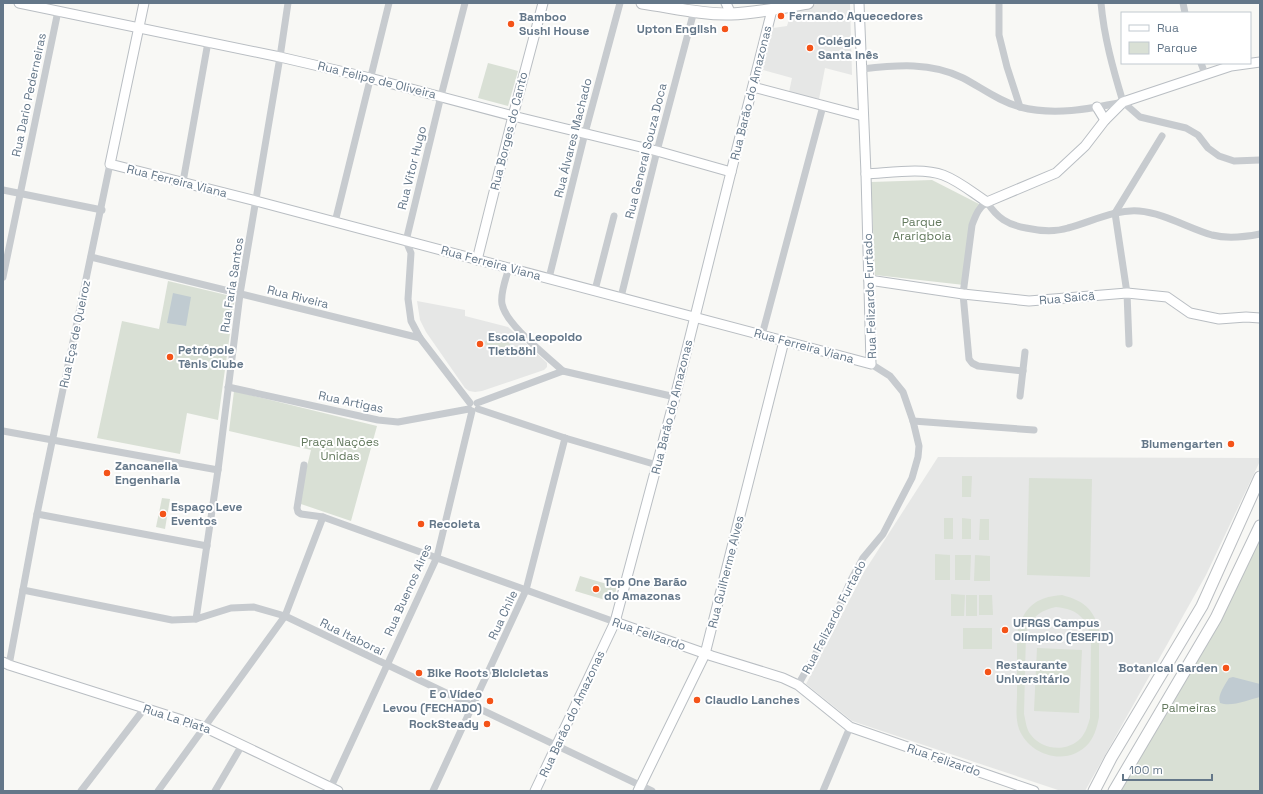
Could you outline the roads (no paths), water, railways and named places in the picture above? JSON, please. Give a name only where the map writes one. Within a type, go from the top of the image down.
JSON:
[{"type":"main road","points":[[642,3],[694,11],[731,14],[772,10],[808,3]]},
{"type":"main road","points":[[1094,791],[1111,758],[1202,606],[1260,477]]},
{"type":"main road","points":[[1114,791],[1216,618],[1260,526]]},
{"type":"street","name":"Rua Felipe de Oliveira","points":[[19,3],[280,57],[370,78],[513,116],[657,151],[731,172]]},
{"type":"street","name":"Rua Eça de Queiroz","points":[[5,664],[23,590],[37,514],[102,210],[110,164],[144,3]]},
{"type":"street","name":"Rua Faria Santos","points":[[196,619],[218,470],[240,294],[288,3]]},
{"type":"street","points":[[335,222],[388,3]]},
{"type":"street","name":"Rua Vitor Hugo","points":[[420,338],[411,321],[408,299],[411,253],[406,241],[465,3]]},
{"type":"street","name":"Rua Borges do Canto","points":[[477,260],[543,3]]},
{"type":"street","name":"Rua Álvares Machado","points":[[549,278],[585,133],[620,3]]},
{"type":"street","points":[[726,3],[731,14]]},
{"type":"street","name":"Rua Felizardo Furtado","points":[[798,685],[829,630],[851,580],[863,558],[883,534],[912,478],[918,457],[919,446],[914,421],[903,392],[890,376],[871,364],[866,174],[858,3]]},
{"type":"street","points":[[1000,3],[999,35],[1007,67],[1020,107]]},
{"type":"street","points":[[1101,3],[1102,24],[1111,65],[1123,102],[1140,117],[1186,128],[1198,135],[1208,148],[1219,156],[1234,161],[1260,160]]},
{"type":"street","name":"Rua Barão do Amazonas","points":[[535,791],[615,622],[676,397],[694,318],[772,10]]},
{"type":"street","name":"Rua Dario Pederneiras","points":[[3,277],[58,11]]},
{"type":"street","name":"Rua General Souza Doca","points":[[621,297],[657,151],[694,11]]},
{"type":"street","points":[[183,182],[208,42]]},
{"type":"street","points":[[1201,64],[1205,74]]},
{"type":"street","points":[[862,69],[895,66],[920,66],[938,69],[962,78],[1008,103],[1020,107],[1052,112],[1097,107],[1123,102],[1205,74],[1231,66],[1246,64]]},
{"type":"street","points":[[752,87],[863,116]]},
{"type":"street","points":[[1022,370],[978,366],[972,363],[969,355],[963,294],[972,225],[980,208],[987,202],[1056,173],[1085,146],[1104,120],[1123,102]]},
{"type":"street","points":[[762,336],[822,106]]},
{"type":"street","points":[[1097,107],[1104,120]]},
{"type":"street","points":[[1129,344],[1127,293],[1115,213],[1162,136]]},
{"type":"street","name":"Rua Ferreira Viana","points":[[110,164],[595,290],[694,318],[871,364]]},
{"type":"street","points":[[866,174],[928,171],[942,174],[955,180],[987,202],[1004,222],[1017,227],[1032,230],[1050,231],[1067,229],[1115,213],[1139,211],[1156,214],[1213,235],[1241,237],[1260,234]]},
{"type":"street","points":[[3,190],[102,210]]},
{"type":"street","points":[[595,290],[614,216]]},
{"type":"street","name":"Rua Riveira","points":[[91,257],[420,338]]},
{"type":"street","points":[[509,268],[502,294],[502,304],[506,314],[524,335],[563,371],[676,397]]},
{"type":"street","name":"Rua Saicã","points":[[869,280],[963,294],[1029,301],[1127,293],[1167,297],[1190,313],[1219,319],[1246,317],[1260,318]]},
{"type":"street","points":[[420,338],[473,407],[565,438],[657,465]]},
{"type":"street","name":"Rua Guilherme Alves","points":[[639,788],[705,654],[784,341]]},
{"type":"street","points":[[1020,396],[1025,352]]},
{"type":"street","name":"Rua Artigas","points":[[228,387],[378,420],[398,422],[473,407],[563,371]]},
{"type":"street","name":"Rua Buenos Aires","points":[[332,790],[386,665],[437,557],[473,407]]},
{"type":"street","points":[[914,421],[1034,430]]},
{"type":"street","points":[[3,431],[218,470]]},
{"type":"street","name":"Rua Chile","points":[[433,791],[526,590],[565,438]]},
{"type":"street","name":"Rua Felizardo","points":[[304,465],[297,508],[298,512],[301,514],[323,517],[705,654],[767,673],[798,685],[850,727],[1034,791]]},
{"type":"street","points":[[37,514],[207,546]]},
{"type":"street","points":[[158,791],[285,616],[323,517]]},
{"type":"street","name":"Rua Itaboraí","points":[[23,590],[172,620],[196,619],[232,608],[254,607],[285,616],[556,745],[639,788],[652,791]]},
{"type":"street","name":"Rua La Plata","points":[[5,664],[204,727],[332,790]]},
{"type":"street","points":[[81,791],[144,709]]},
{"type":"street","points":[[823,791],[850,727]]},
{"type":"street","points":[[216,791],[242,745]]},
{"type":"place","name":"Fernando Aquecedores","points":[[781,16]]},
{"type":"place","name":"Bamboo Sushi House","points":[[511,24]]},
{"type":"place","name":"Upton English","points":[[725,29]]},
{"type":"place","name":"Colégio Santa Inês","points":[[810,48]]},
{"type":"place","name":"Escola Leopoldo Tietböhl","points":[[480,344]]},
{"type":"place","name":"Petrópole Tênis Clube","points":[[170,357]]},
{"type":"place","name":"Blumengarten","points":[[1231,444]]},
{"type":"place","name":"Zancanella Engenharia","points":[[107,473]]},
{"type":"place","name":"Espaço Leve Eventos","points":[[163,514]]},
{"type":"place","name":"Recoleta","points":[[421,524]]},
{"type":"place","name":"Top One Barão do Amazonas","points":[[596,589]]},
{"type":"place","name":"UFRGS Campus Olímpico (ESEFID)","points":[[1005,630]]},
{"type":"place","name":"Botanical Garden","points":[[1226,668]]},
{"type":"place","name":"Restaurante Universitário","points":[[988,672]]},
{"type":"place","name":"Bike Roots Bicicletas","points":[[419,673]]},
{"type":"place","name":"Claudio Lanches","points":[[697,700]]},
{"type":"place","name":"E o Vídeo Levou (FECHADO)","points":[[490,701]]},
{"type":"place","name":"RockSteady","points":[[487,724]]},
{"type":"park label","name":"Parque Ararigboia","points":[[922,229]]},
{"type":"park label","name":"Praça Nações Unidas","points":[[340,449]]},
{"type":"park label","name":"Palmeiras","points":[[1189,708]]}]
